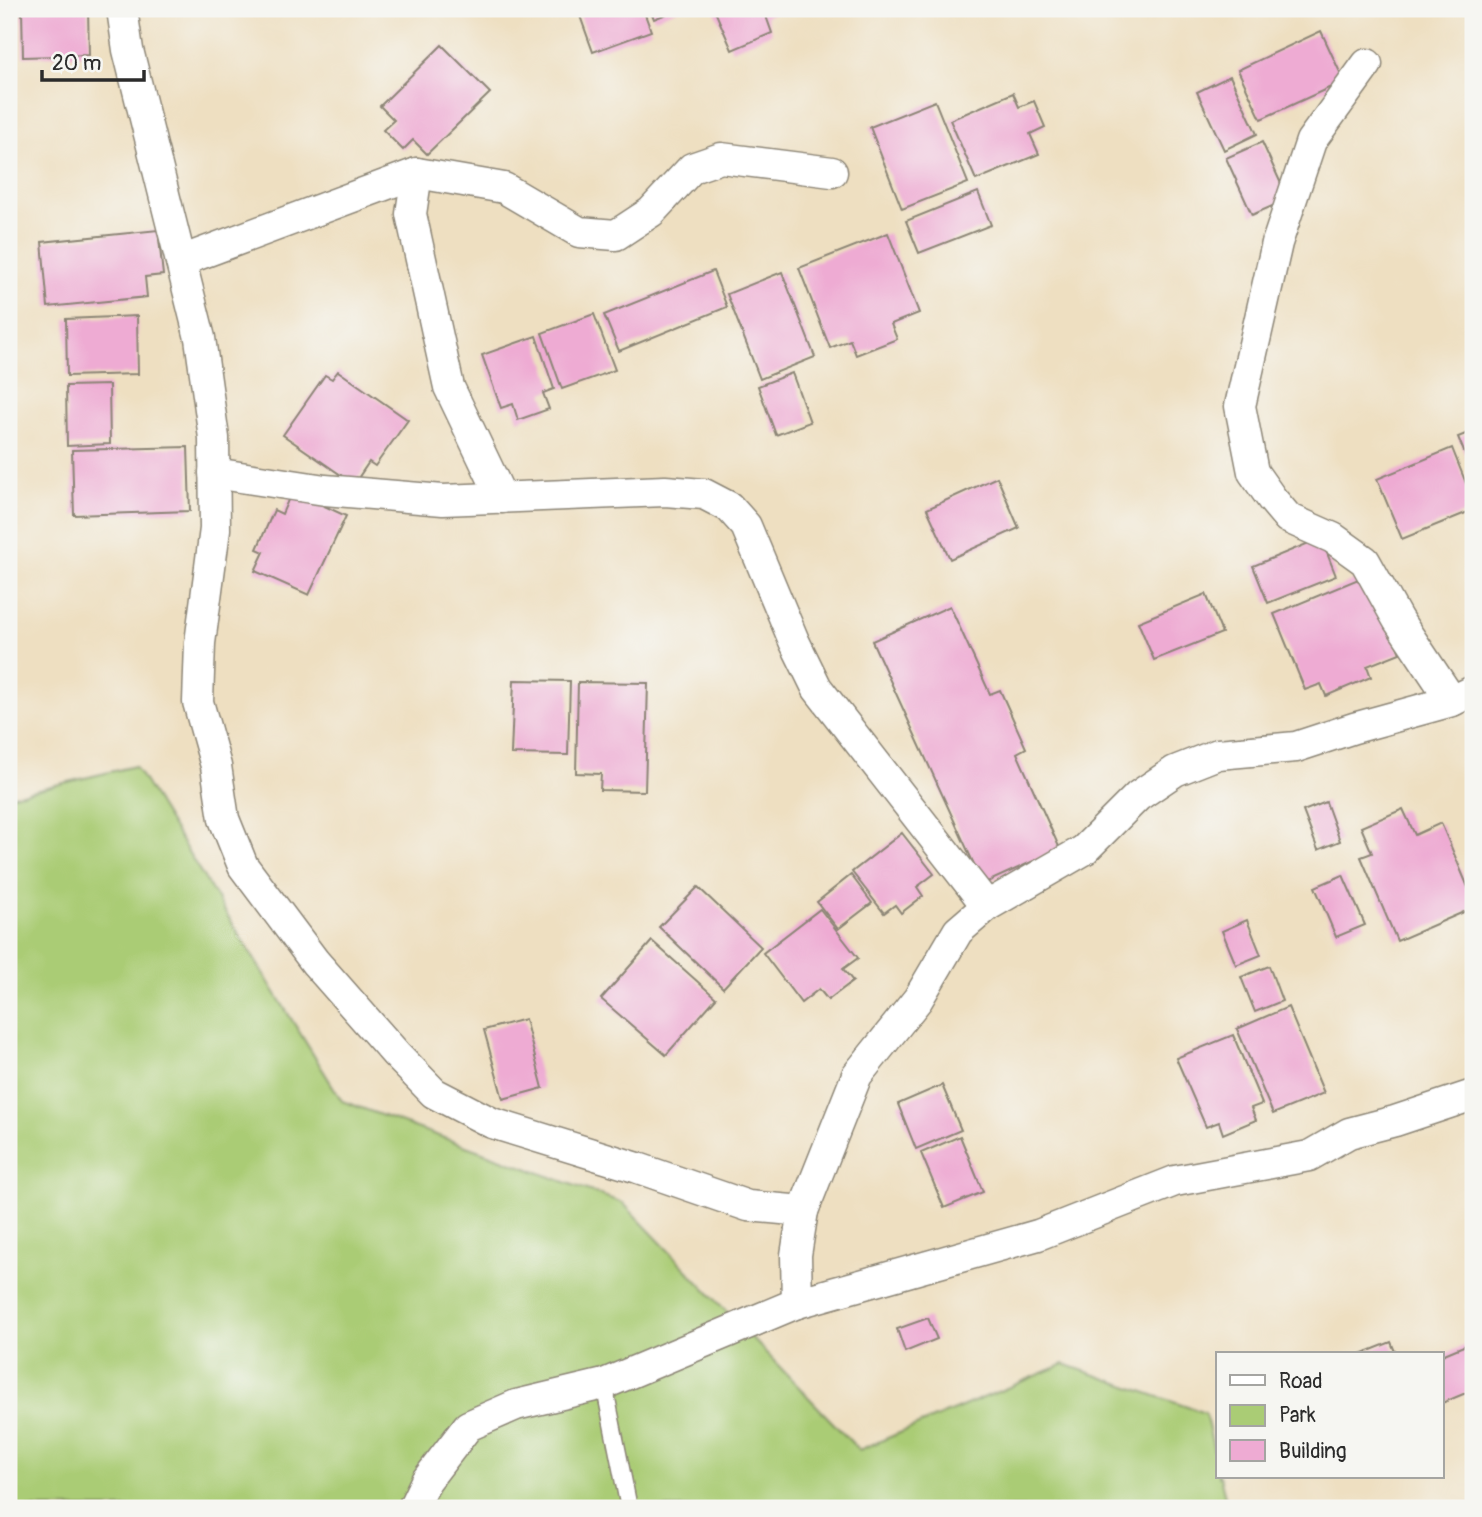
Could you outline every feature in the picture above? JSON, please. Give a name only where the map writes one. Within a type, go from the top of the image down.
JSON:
[{"type":"street","points":[[122,9],[128,50],[200,338],[214,438],[215,529],[200,643],[198,702],[216,766],[224,819],[243,866],[315,962],[434,1093],[492,1123],[638,1168],[748,1206],[803,1211]]},
{"type":"street","points":[[797,1303],[796,1255],[803,1211],[857,1075],[918,999],[958,931],[987,906],[1084,850],[1138,796],[1175,771],[1218,754],[1296,747],[1463,696],[1398,620],[1365,561],[1334,538],[1288,518],[1272,499],[1253,472],[1240,406],[1277,243],[1311,141],[1367,64]]},
{"type":"street","points":[[181,261],[417,173],[504,188],[579,232],[616,235],[650,212],[692,168],[721,158],[832,172]]},
{"type":"street","points":[[417,173],[411,214],[449,387],[502,498]]},
{"type":"street","points":[[214,473],[326,490],[443,500],[665,491],[704,494],[729,508],[746,526],[794,641],[817,688],[987,906]]},
{"type":"street","points":[[413,1508],[426,1481],[468,1426],[516,1405],[604,1384],[797,1303],[1038,1235],[1175,1181],[1309,1156],[1349,1132],[1473,1095]]},
{"type":"lane","points":[[604,1384],[629,1508]]},
{"type":"green space","points":[[135,766],[342,1101],[623,1203],[859,1450],[1064,1364],[1205,1413],[1216,1459],[1216,1478],[1220,1478],[1228,1508],[9,1508],[9,796]]},
{"type":"building","points":[[22,9],[88,9],[89,55],[23,57]]},
{"type":"building","points":[[590,9],[643,9],[651,31],[593,52],[579,13]]},
{"type":"building","points":[[650,9],[679,9],[654,19]]},
{"type":"building","points":[[714,9],[784,9],[766,16],[772,33],[732,50]]},
{"type":"building","points":[[1321,31],[1344,81],[1261,119],[1238,70]]},
{"type":"building","points":[[442,45],[490,93],[427,154],[413,140],[403,150],[383,130],[394,120],[380,106]]},
{"type":"building","points":[[1230,76],[1257,134],[1224,150],[1197,92]]},
{"type":"building","points":[[1013,93],[1019,107],[1034,101],[1045,127],[1030,134],[1039,154],[976,180],[950,120]]},
{"type":"building","points":[[935,101],[968,183],[902,209],[870,127]]},
{"type":"building","points":[[1262,142],[1288,199],[1252,215],[1226,158]]},
{"type":"building","points":[[978,192],[991,225],[919,253],[906,221]]},
{"type":"building","points":[[158,230],[163,275],[145,277],[147,297],[48,307],[42,242]]},
{"type":"building","points":[[888,233],[919,313],[891,324],[897,339],[856,355],[850,340],[830,348],[799,268]]},
{"type":"building","points":[[713,271],[727,307],[619,351],[604,315]]},
{"type":"building","points":[[782,272],[815,357],[760,379],[727,294]]},
{"type":"building","points":[[594,314],[615,370],[562,389],[542,333]]},
{"type":"building","points":[[137,316],[138,374],[67,376],[66,319]]},
{"type":"building","points":[[536,336],[554,389],[543,393],[549,409],[518,420],[513,404],[501,408],[482,355]]},
{"type":"building","points":[[338,371],[408,420],[375,466],[369,462],[354,484],[283,435],[325,375],[332,379]]},
{"type":"building","points":[[792,373],[810,422],[776,435],[758,386]]},
{"type":"building","points":[[109,385],[110,444],[67,446],[66,386]]},
{"type":"building","points":[[1473,431],[1473,474],[1458,437]]},
{"type":"building","points":[[188,447],[190,511],[74,515],[72,450]]},
{"type":"building","points":[[1452,448],[1473,501],[1473,510],[1402,539],[1377,479]]},
{"type":"building","points":[[997,477],[1019,528],[950,559],[927,509]]},
{"type":"building","points":[[292,491],[346,516],[309,595],[255,571],[264,552],[257,549],[274,510],[282,514]]},
{"type":"building","points":[[1321,538],[1336,576],[1268,603],[1253,566]]},
{"type":"building","points":[[1368,575],[1400,653],[1367,666],[1371,677],[1326,696],[1321,684],[1305,690],[1274,614]]},
{"type":"building","points":[[1206,594],[1222,633],[1154,660],[1138,622]]},
{"type":"building","points":[[950,606],[990,694],[1000,690],[1026,748],[1017,753],[1060,849],[983,884],[872,641]]},
{"type":"building","points":[[514,680],[570,681],[568,755],[511,754]]},
{"type":"building","points":[[578,682],[648,683],[645,791],[600,790],[601,774],[576,773]]},
{"type":"building","points":[[1326,802],[1340,841],[1318,850],[1303,811]]},
{"type":"building","points":[[1403,809],[1415,835],[1441,823],[1473,899],[1473,908],[1397,941],[1361,857],[1372,853],[1361,827]]},
{"type":"building","points":[[902,833],[934,874],[917,887],[923,896],[901,913],[895,905],[884,913],[852,872]]},
{"type":"building","points":[[851,875],[872,903],[838,929],[817,902]]},
{"type":"building","points":[[1343,875],[1365,925],[1336,937],[1315,887]]},
{"type":"building","points":[[698,887],[761,947],[723,988],[659,927]]},
{"type":"building","points":[[820,909],[858,958],[843,969],[853,981],[828,1000],[819,989],[801,1003],[763,953]]},
{"type":"building","points":[[1247,920],[1261,955],[1236,965],[1222,931]]},
{"type":"building","points":[[652,941],[716,998],[666,1055],[601,999]]},
{"type":"building","points":[[1269,966],[1282,1001],[1255,1012],[1241,977]]},
{"type":"building","points":[[1288,1007],[1324,1093],[1273,1114],[1237,1029]]},
{"type":"building","points":[[525,1019],[543,1088],[503,1099],[484,1030]]},
{"type":"building","points":[[1233,1035],[1262,1104],[1251,1108],[1256,1120],[1223,1134],[1219,1122],[1206,1127],[1176,1058]]},
{"type":"building","points":[[942,1085],[961,1130],[916,1149],[898,1104]]},
{"type":"building","points":[[960,1136],[983,1192],[944,1208],[921,1153]]},
{"type":"building","points":[[928,1318],[937,1339],[905,1352],[897,1329]]},
{"type":"building","points":[[1391,1342],[1395,1352],[1366,1352]]},
{"type":"building","points":[[1473,1342],[1473,1390],[1444,1402],[1444,1354]]}]
